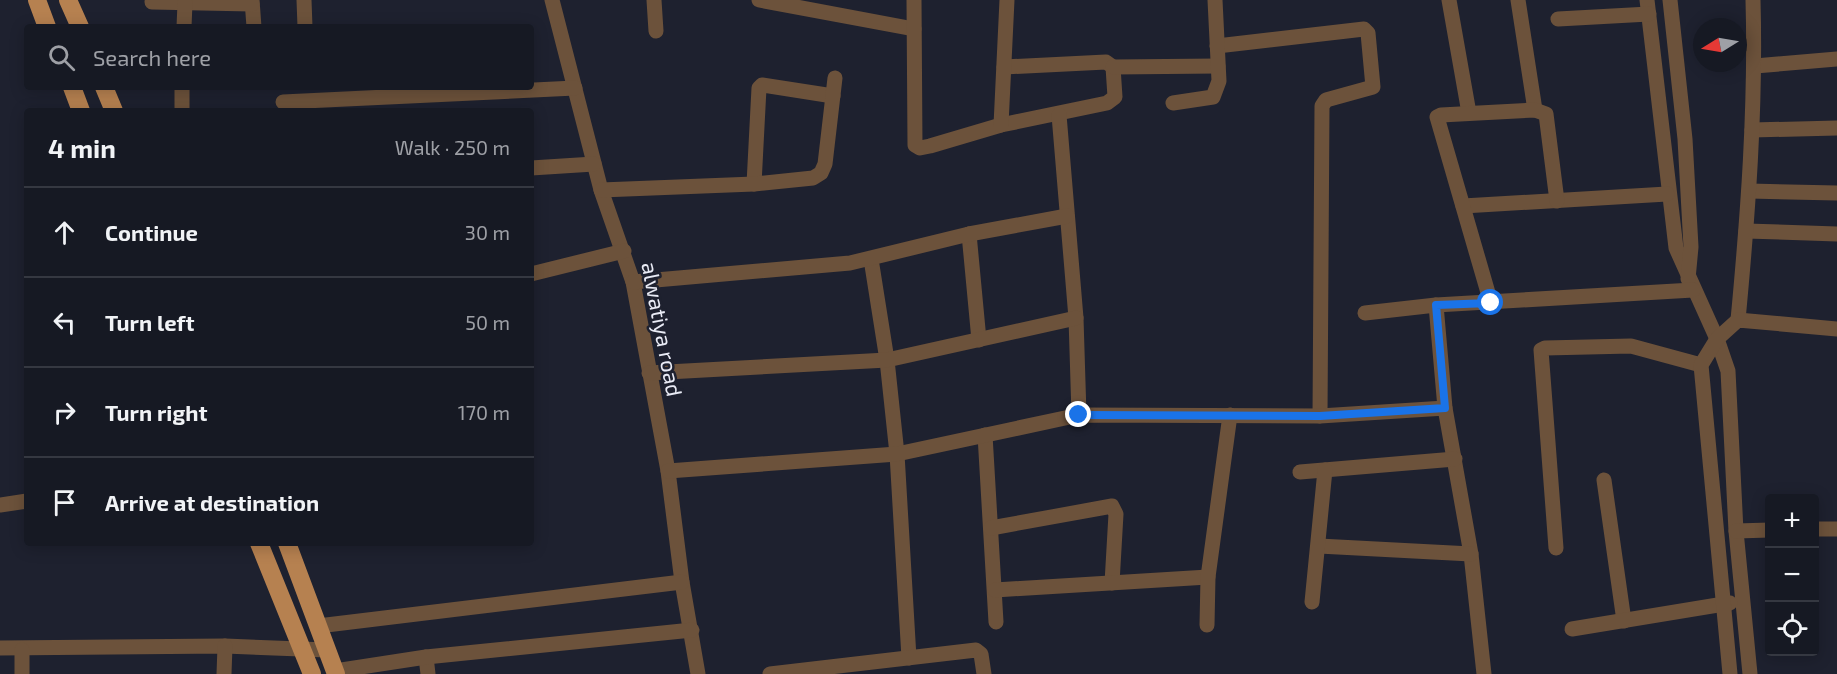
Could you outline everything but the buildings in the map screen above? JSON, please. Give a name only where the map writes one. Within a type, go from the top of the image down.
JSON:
[{"type":"main road","points":[[37,0],[47,24]]},
{"type":"main road","points":[[68,0],[79,24]]},
{"type":"main road","points":[[73,90],[80,108]]},
{"type":"main road","points":[[105,90],[113,108]]},
{"type":"main road","points":[[259,546],[312,674]]},
{"type":"main road","points":[[288,546],[335,672]]},
{"type":"street","points":[[304,0],[305,24]]},
{"type":"street","name":"alwatiya road","points":[[552,0],[601,190],[633,282],[668,471],[682,582],[698,674]]},
{"type":"street","points":[[654,0],[656,31]]},
{"type":"street","points":[[759,0],[777,1],[914,28]]},
{"type":"street","points":[[914,0],[915,145],[920,148],[1001,125],[1059,115],[1112,101],[1115,97],[1113,67]]},
{"type":"street","points":[[1001,125],[1007,0]]},
{"type":"street","points":[[1173,103],[1213,97],[1218,81],[1215,0]]},
{"type":"street","points":[[1449,0],[1469,113]]},
{"type":"street","points":[[1518,0],[1535,110]]},
{"type":"street","points":[[1670,0],[1679,63],[1685,138],[1692,247],[1691,284]]},
{"type":"street","points":[[1730,674],[1701,365],[1717,339],[1738,320],[1749,191],[1755,66],[1753,0]]},
{"type":"street","points":[[152,2],[252,2],[254,24]]},
{"type":"street","points":[[184,24],[185,3]]},
{"type":"street","points":[[1558,19],[1648,7],[1667,194],[1676,248],[1717,339],[1728,371],[1736,531],[1750,674]]},
{"type":"street","points":[[1217,46],[1338,30],[1364,29],[1368,33],[1373,87],[1326,100],[1322,105],[1320,416]]},
{"type":"street","points":[[1755,66],[1837,59]]},
{"type":"street","points":[[1004,67],[1106,62],[1113,67],[1218,66]]},
{"type":"street","points":[[601,190],[754,184],[813,178],[821,173],[825,165],[835,78]]},
{"type":"street","points":[[754,184],[759,87],[762,85],[833,96]]},
{"type":"street","points":[[534,89],[575,88]]},
{"type":"street","points":[[182,90],[182,108]]},
{"type":"street","points":[[283,102],[308,94],[486,90]]},
{"type":"street","points":[[1491,303],[1437,120],[1440,115],[1535,110],[1544,112],[1548,117],[1557,201]]},
{"type":"street","points":[[1059,115],[1076,318],[1079,415]]},
{"type":"street","points":[[1752,130],[1837,128]]},
{"type":"street","points":[[534,168],[594,164]]},
{"type":"street","points":[[1749,191],[1837,193]]},
{"type":"street","points":[[1463,206],[1667,194]]},
{"type":"street","points":[[633,282],[871,260],[969,234],[1067,216]]},
{"type":"street","points":[[1746,231],[1837,234]]},
{"type":"street","points":[[969,234],[979,340]]},
{"type":"street","points":[[534,273],[624,251]]},
{"type":"street","points":[[871,260],[887,360],[897,454],[909,658]]},
{"type":"street","points":[[1365,314],[1436,305],[1491,303],[1691,284]]},
{"type":"street","points":[[1436,305],[1445,408],[1471,555],[1484,674]]},
{"type":"street","points":[[649,373],[887,360],[1076,318]]},
{"type":"street","points":[[1738,320],[1837,329]]},
{"type":"street","points":[[1556,549],[1540,350],[1631,346],[1701,365]]},
{"type":"street","points":[[668,471],[897,454],[1079,415],[1320,416],[1445,408]]},
{"type":"street","points":[[1207,625],[1208,577],[1230,415]]},
{"type":"street","points":[[985,435],[996,622]]},
{"type":"street","points":[[1300,472],[1455,459]]},
{"type":"street","points":[[1312,602],[1319,546],[1324,470]]},
{"type":"street","points":[[1604,480],[1624,621]]},
{"type":"street","points":[[0,505],[24,501]]},
{"type":"street","points":[[991,528],[1112,507],[1116,514],[1112,583]]},
{"type":"street","points":[[1819,529],[1837,529]]},
{"type":"street","points":[[1736,531],[1765,530]]},
{"type":"street","points":[[1319,546],[1471,555]]},
{"type":"street","points":[[995,590],[1208,577]]},
{"type":"street","points":[[318,626],[682,582]]},
{"type":"street","points":[[1572,629],[1742,602]]},
{"type":"street","points":[[335,672],[426,657],[692,630]]},
{"type":"street","points":[[224,674],[225,646]]},
{"type":"street","points":[[0,648],[22,650],[225,646],[327,650]]},
{"type":"street","points":[[22,650],[22,674]]},
{"type":"street","points":[[770,674],[979,651],[984,674]]},
{"type":"street","points":[[426,657],[429,674]]},
{"type":"route","points":[[1079,415],[1320,416],[1445,408],[1436,305],[1491,303]]}]
